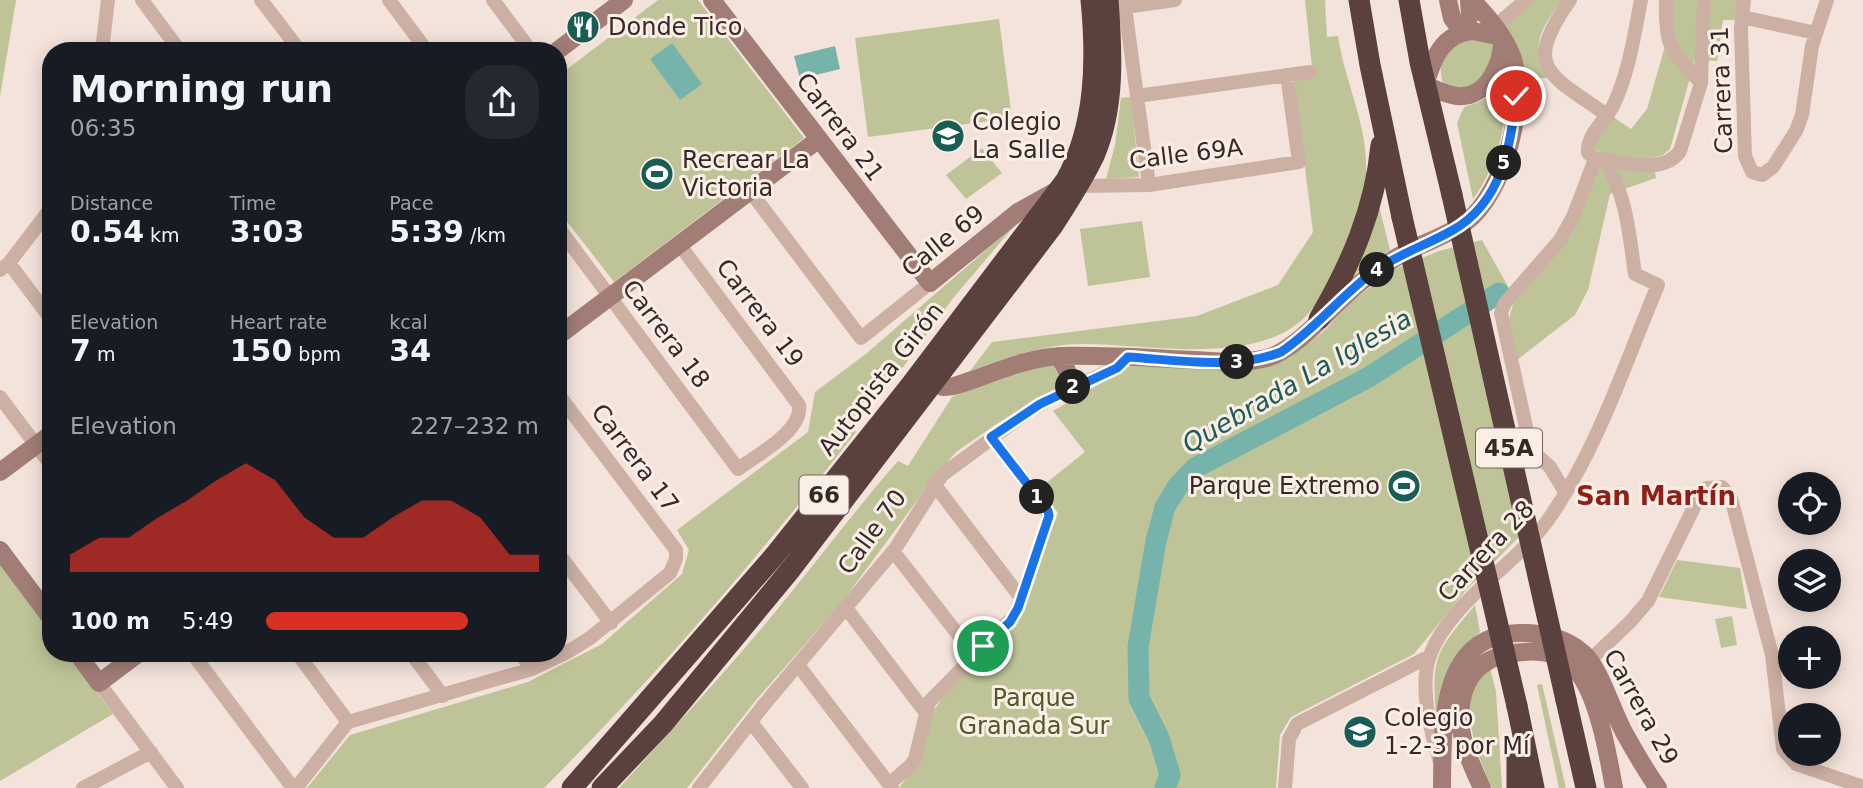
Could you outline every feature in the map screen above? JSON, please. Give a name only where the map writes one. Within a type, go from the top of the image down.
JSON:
[{"type":"highway","name":"66","points":[[1069,188],[1090,104],[1094,59],[1091,0]]},
{"type":"highway","name":"45A","points":[[1359,0],[1402,217],[1534,788]]},
{"type":"highway","name":"45A","points":[[1409,0],[1425,85],[1586,788]]},
{"type":"highway","name":"66","points":[[1069,188],[1095,154],[1106,118],[1119,2]]},
{"type":"highway","points":[[1319,320],[1350,264],[1369,213],[1376,181],[1382,125]]},
{"type":"highway","name":"Autopista Girón","points":[[601,788],[640,750],[791,569],[1034,252],[1069,188]]},
{"type":"highway","name":"Autopista Girón","points":[[572,788],[775,555],[1069,188]]},
{"type":"highway","points":[[1517,788],[1518,710]]},
{"type":"street","points":[[103,42],[108,0]]},
{"type":"street","points":[[142,0],[173,42]]},
{"type":"street","points":[[261,0],[293,42]]},
{"type":"street","points":[[389,0],[419,42]]},
{"type":"street","points":[[493,0],[524,42]]},
{"type":"street","name":"Carrera 21","points":[[712,0],[930,283]]},
{"type":"street","points":[[1149,185],[1137,96],[1119,2],[1175,0]]},
{"type":"street","points":[[1448,0],[1452,18],[1462,32]]},
{"type":"street","points":[[1462,32],[1470,16],[1470,0]]},
{"type":"street","points":[[934,383],[943,387],[954,386],[1019,363],[1058,356],[1237,362],[1268,357],[1291,345],[1377,270],[1467,221],[1486,201],[1506,156],[1516,96],[1515,66],[1498,32],[1470,0]]},
{"type":"street","points":[[1498,32],[1501,52],[1496,71],[1479,89],[1460,96],[1425,85],[1437,53],[1449,39],[1462,32],[1498,32],[1526,0]]},
{"type":"street","points":[[1570,0],[1550,30],[1545,63],[1557,79],[1608,116]]},
{"type":"street","points":[[1641,0],[1626,72],[1608,116],[1589,142],[1588,153],[1600,159],[1656,165],[1668,163],[1680,151],[1702,83],[1704,0]]},
{"type":"street","points":[[1666,0],[1665,31],[1669,44],[1702,83]]},
{"type":"street","name":"Carrera 31","points":[[1744,0],[1742,17],[1745,156],[1749,168],[1757,174],[1770,171],[1796,131],[1802,115],[1816,33]]},
{"type":"street","points":[[1742,17],[1816,33],[1827,0]]},
{"type":"street","points":[[567,42],[612,3]]},
{"type":"street","points":[[1137,96],[1310,72]]},
{"type":"street","name":"Calle 69A","points":[[1069,188],[1149,185],[1299,162],[1287,75]]},
{"type":"street","points":[[567,329],[819,139]]},
{"type":"street","points":[[1565,492],[1550,467],[1531,450],[1502,321],[1505,303],[1567,229],[1600,159]]},
{"type":"street","name":"Carrera 28","points":[[1430,656],[1462,608],[1538,533],[1565,492],[1586,457],[1658,285],[1635,274],[1622,194],[1614,175],[1600,159]]},
{"type":"street","name":"Calle 69","points":[[750,191],[861,338],[1018,212],[1069,188]]},
{"type":"street","points":[[42,219],[5,266],[42,309]]},
{"type":"street","name":"Carrera 18","points":[[567,239],[738,469]]},
{"type":"street","name":"Carrera 19","points":[[679,244],[796,397],[800,411],[799,418],[790,430],[738,469]]},
{"type":"street","points":[[1058,356],[1069,375],[1064,391]]},
{"type":"street","name":"Calle 70","points":[[705,786],[751,722],[893,551],[934,484],[951,467],[1029,411],[1064,391],[1117,368],[1128,357]]},
{"type":"street","points":[[0,397],[42,453]]},
{"type":"street","name":"Carrera 17","points":[[567,406],[676,550],[676,559],[670,573],[611,623]]},
{"type":"street","points":[[798,665],[891,786],[915,759],[929,702],[1010,622],[1018,608],[1048,522],[1048,511],[991,437]]},
{"type":"street","points":[[0,472],[42,441]]},
{"type":"street","points":[[934,484],[1021,598]]},
{"type":"street","points":[[1590,660],[1648,601],[1701,493],[1717,485],[1723,487],[1731,498],[1772,655],[1783,749],[1788,758],[1805,769],[1863,787]]},
{"type":"street","points":[[0,550],[42,606]]},
{"type":"street","points":[[893,551],[974,655]]},
{"type":"street","points":[[567,565],[611,623],[567,652]]},
{"type":"street","points":[[846,608],[926,713]]},
{"type":"street","name":"Carrera 29","points":[[1442,769],[1446,702],[1453,675],[1479,645],[1499,636],[1525,633],[1549,636],[1576,648],[1590,660],[1624,733],[1658,788]]},
{"type":"street","name":"Carrera 29","points":[[1475,771],[1466,751],[1460,723],[1465,690],[1482,664],[1494,656],[1515,652],[1549,652],[1580,675],[1594,706],[1614,788]]},
{"type":"street","points":[[1430,656],[1426,675],[1427,699],[1433,739],[1442,769],[1441,788]]},
{"type":"street","points":[[1285,788],[1289,739],[1297,724],[1430,656]]},
{"type":"street","points":[[83,662],[177,788]]},
{"type":"street","points":[[99,683],[127,662]]},
{"type":"street","points":[[199,662],[295,788],[348,722],[443,696],[546,662]]},
{"type":"street","points":[[304,662],[348,722]]},
{"type":"street","points":[[418,662],[443,696]]},
{"type":"street","points":[[527,662],[532,668]]},
{"type":"street","points":[[751,722],[802,788]]},
{"type":"street","points":[[83,788],[151,752]]},
{"type":"street","points":[[1442,769],[1451,763],[1462,762],[1475,771],[1482,788]]},
{"type":"green space","points":[[0,0],[16,0],[0,96]]},
{"type":"green space","name":"Recrear La Victoria","points":[[658,0],[698,0],[804,138],[614,282],[567,222],[567,69]]},
{"type":"green space","points":[[1305,0],[1325,0],[1327,37],[1338,36],[1362,128],[1366,160],[1365,185],[1355,221],[1329,281],[1310,312],[1282,334],[1257,343],[1198,349],[1083,344],[1054,346],[970,371],[992,342],[1197,316],[1278,285],[1313,232],[1294,80],[1313,76]]},
{"type":"green space","points":[[1532,0],[1562,0],[1540,37],[1540,55],[1547,78],[1524,79],[1518,50],[1504,25]]},
{"type":"green space","points":[[1670,0],[1741,0],[1739,20],[1723,20],[1717,61],[1695,60],[1670,149],[1663,155],[1652,158],[1656,178],[1610,194],[1588,290],[1575,315],[1517,360],[1509,325],[1514,303],[1563,246],[1601,153],[1595,150],[1596,139],[1613,117],[1631,129],[1647,109],[1669,32]]},
{"type":"green space","points":[[999,19],[1012,118],[868,137],[855,38]]},
{"type":"green space","points":[[1485,37],[1493,44],[1493,67],[1469,91],[1445,87],[1441,68],[1455,41]]},
{"type":"green space","points":[[1508,69],[1501,137],[1483,185],[1473,199],[1457,123],[1464,107],[1491,94]]},
{"type":"green space","points":[[1131,97],[1139,177],[1106,179],[1115,145],[1121,98]]},
{"type":"green space","points":[[982,148],[1002,173],[966,199],[946,175]]},
{"type":"green space","points":[[1378,202],[1390,250],[1348,281]]},
{"type":"green space","points":[[1142,221],[1150,277],[1088,286],[1080,229]]},
{"type":"green space","points":[[1016,224],[954,297],[890,385],[879,379],[849,425],[856,432],[782,525],[666,659],[544,788],[307,788],[350,735],[528,682],[602,644],[682,574],[689,550],[677,530],[808,432],[815,392],[867,353]]},
{"type":"green space","name":"Parque Granada Sur","points":[[1482,240],[1510,290],[1486,314],[1535,521],[1467,589],[1414,654],[1291,717],[1280,735],[1276,788],[899,788],[917,764],[933,712],[946,692],[972,664],[1005,637],[1022,614],[1058,513],[1040,488],[1085,452],[1053,411],[1130,366],[1248,369],[1271,366],[1289,358],[1323,332],[1353,300],[1395,269],[1439,251]]},
{"type":"green space","points":[[1054,362],[1060,369],[1060,385],[956,452],[842,602],[756,700],[687,788],[619,788],[751,641],[898,461],[908,466],[952,397],[1013,371]]},
{"type":"green space","points":[[1677,560],[1740,568],[1747,609],[1659,597]]},
{"type":"green space","points":[[0,563],[42,619],[42,662],[74,662],[113,714],[0,781]]},
{"type":"green space","points":[[1475,605],[1480,632],[1461,651],[1449,669],[1436,716],[1435,679],[1439,654]]},
{"type":"green space","points":[[1732,616],[1737,645],[1721,648],[1715,619]]},
{"type":"green space","points":[[1490,668],[1496,692],[1502,788],[1492,788],[1471,726],[1472,694],[1479,680]]},
{"type":"green space","points":[[1542,684],[1566,788],[1559,788],[1537,685]]},
{"type":"water","points":[[672,43],[702,84],[680,100],[650,59]]},
{"type":"water","points":[[835,46],[840,69],[800,79],[794,56]]},
{"type":"waterway","name":"Quebrada La Iglesia","points":[[1165,788],[1170,775],[1159,738],[1139,698],[1138,647],[1156,541],[1165,507],[1178,486],[1195,468],[1369,377],[1499,293]]},
{"type":"place","name":"Donde Tico","points":[[583,27]]},
{"type":"place","name":"Colegio La Salle","points":[[948,136]]},
{"type":"place","name":"Recrear La Victoria","points":[[657,174]]},
{"type":"place","name":"Parque Extremo","points":[[1404,486]]},
{"type":"place","name":"Colegio 1-2-3 por Mí","points":[[1360,732]]},
{"type":"district","name":"San Martín","points":[[1656,496]]},
{"type":"route","points":[[983,646],[1015,615],[1049,516],[1048,511],[991,437],[1040,404],[1123,365],[1128,357],[1237,362],[1281,352],[1377,270],[1406,252],[1452,231],[1478,211],[1502,169],[1511,136],[1516,96]]}]
